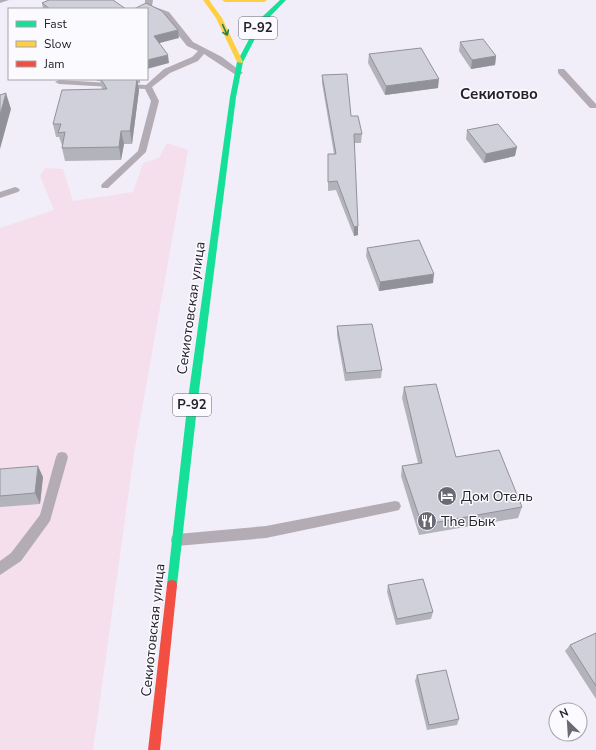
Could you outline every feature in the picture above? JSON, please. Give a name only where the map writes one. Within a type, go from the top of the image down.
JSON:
[{"type":"main road","name":"Р-92","points":[[206,0],[219,18],[240,62]]},
{"type":"main road","points":[[225,0],[264,0]]},
{"type":"main road","name":"Р-92","points":[[240,62],[264,18],[283,0]]},
{"type":"main road","name":"Секиотовская улица","points":[[154,750],[194,391],[233,97],[240,62]]},
{"type":"lane","points":[[0,1],[5,0]]},
{"type":"lane","points":[[149,0],[148,7],[166,14],[190,44],[219,59],[239,73]]},
{"type":"lane","points":[[59,82],[148,87],[166,71],[195,60],[204,51]]},
{"type":"lane","points":[[561,71],[593,106],[596,106]]},
{"type":"lane","points":[[105,186],[142,152],[155,101],[148,87]]},
{"type":"lane","points":[[0,195],[15,190]]},
{"type":"lane","points":[[0,569],[16,557],[46,517],[62,457]]},
{"type":"lane","points":[[177,540],[266,532],[394,506]]},
{"type":"shaded area","points":[[167,143],[188,150],[134,454],[93,750],[0,750],[0,228],[54,210],[40,176],[45,168],[63,169],[73,201],[133,192],[143,163],[159,158]]},
{"type":"building","points":[[49,0],[113,0],[125,8],[49,8],[42,3]]},
{"type":"building","points":[[146,3],[162,11],[178,30],[154,36],[168,55],[148,60],[148,8],[136,8]]},
{"type":"building","points":[[483,39],[496,56],[472,60],[460,42]]},
{"type":"building","points":[[421,48],[439,79],[386,86],[369,54]]},
{"type":"building","points":[[347,74],[351,116],[358,116],[362,134],[354,134],[358,226],[354,227],[337,181],[328,182],[328,154],[336,154],[322,75]]},
{"type":"building","points":[[102,80],[137,80],[130,131],[121,131],[119,147],[62,148],[65,132],[58,133],[61,124],[53,124],[62,90],[107,89]]},
{"type":"building","points":[[6,93],[0,115],[0,95]]},
{"type":"building","points":[[498,124],[517,147],[486,154],[467,130]]},
{"type":"building","points":[[419,240],[434,274],[380,282],[367,248]]},
{"type":"building","points":[[372,324],[382,370],[346,373],[337,326]]},
{"type":"building","points":[[436,384],[456,457],[499,450],[522,507],[422,525],[402,466],[422,463],[404,387]]},
{"type":"building","points":[[38,466],[35,493],[0,496],[0,469]]},
{"type":"building","points":[[423,579],[433,612],[397,619],[388,585]]},
{"type":"building","points":[[596,633],[596,686],[570,645]]},
{"type":"building","points":[[446,670],[459,719],[429,725],[417,675]]},
{"type":"traffic: fast","points":[[172,585],[193,399],[233,97],[240,62],[259,25],[264,18],[283,0]]},
{"type":"traffic: slow","points":[[206,0],[219,18],[240,62]]},
{"type":"traffic: slow","points":[[225,0],[264,0]]},
{"type":"traffic: jam","points":[[154,750],[172,585]]},
{"type":"place","name":"Дом Отель","points":[[447,496]]},
{"type":"place","name":"The Бык","points":[[427,521]]},
{"type":"district","name":"Секиотово","points":[[499,94]]}]
